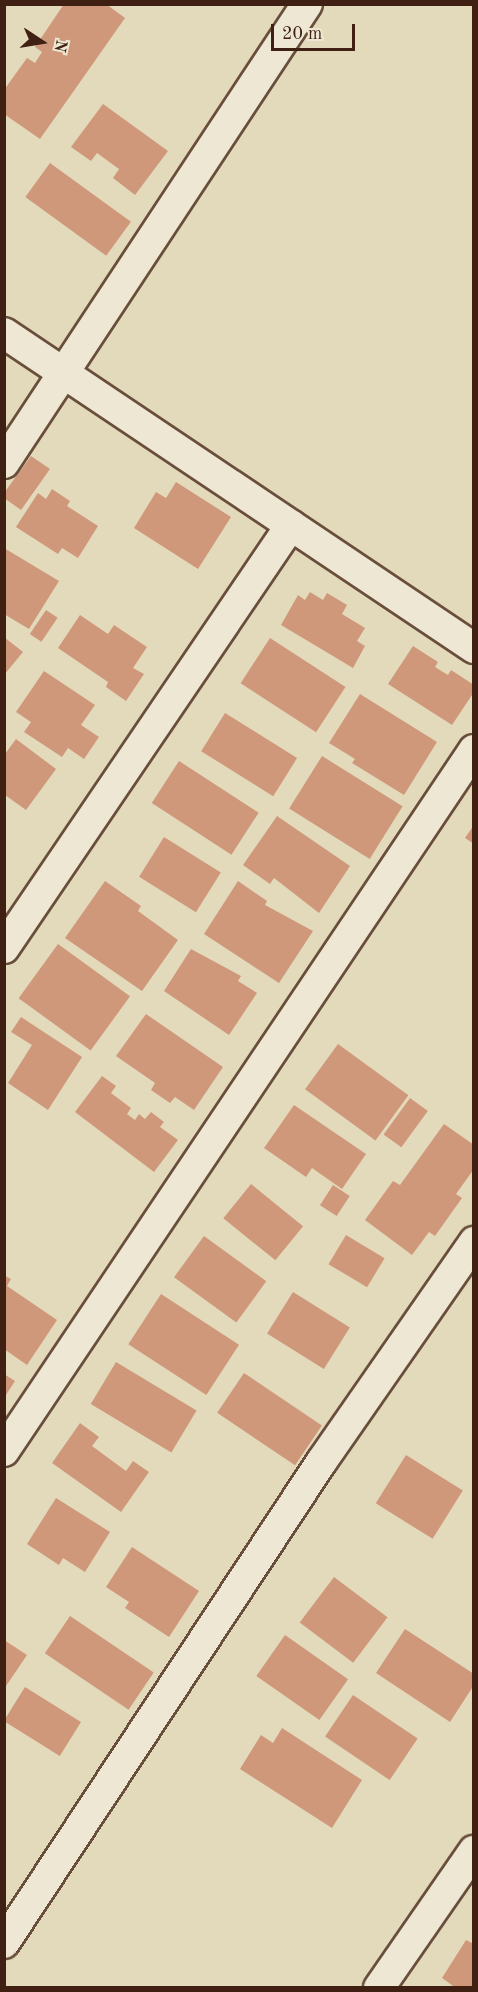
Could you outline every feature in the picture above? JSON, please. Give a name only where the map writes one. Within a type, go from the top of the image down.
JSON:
[{"type":"street","points":[[4,463],[308,4]]},
{"type":"street","points":[[4,333],[64,370],[474,648]]},
{"type":"street","points":[[4,948],[291,525]]},
{"type":"street","points":[[4,1451],[474,750]]},
{"type":"street","points":[[4,1943],[322,1461],[474,1242]]},
{"type":"street","points":[[379,1988],[474,1851]]},
{"type":"building","points":[[64,4],[106,4],[125,18],[40,139],[4,114],[4,90],[27,58],[35,63],[42,52],[35,47]]},
{"type":"building","points":[[103,104],[168,151],[135,195],[113,178],[119,169],[97,153],[91,161],[71,147]]},
{"type":"building","points":[[50,163],[131,222],[106,256],[25,197]]},
{"type":"building","points":[[31,456],[50,469],[21,510],[4,498],[4,493]]},
{"type":"building","points":[[176,482],[231,517],[198,569],[134,528],[156,492],[166,498]]},
{"type":"building","points":[[52,489],[70,501],[67,506],[98,526],[78,558],[62,548],[58,554],[16,527],[38,493],[46,499]]},
{"type":"building","points":[[4,548],[59,581],[29,629],[4,614]]},
{"type":"building","points":[[310,592],[323,600],[327,593],[347,605],[342,614],[365,628],[357,641],[365,646],[353,668],[281,625],[298,595],[305,600]]},
{"type":"building","points":[[46,610],[58,618],[41,642],[30,634]]},
{"type":"building","points":[[80,615],[108,634],[114,625],[147,647],[133,668],[144,674],[126,701],[106,687],[108,682],[58,648]]},
{"type":"building","points":[[4,637],[23,652],[4,675]]},
{"type":"building","points":[[270,638],[345,687],[316,732],[241,683]]},
{"type":"building","points":[[413,646],[438,662],[435,667],[448,675],[451,670],[474,685],[474,692],[452,725],[388,684]]},
{"type":"building","points":[[44,671],[95,705],[81,725],[99,737],[84,759],[68,748],[62,757],[24,732],[31,722],[16,712]]},
{"type":"building","points":[[360,694],[437,742],[404,795],[352,763],[355,759],[329,743]]},
{"type":"building","points":[[225,713],[297,758],[273,796],[201,751]]},
{"type":"building","points":[[16,739],[56,769],[26,810],[5,795],[5,754]]},
{"type":"building","points":[[322,756],[403,806],[370,859],[289,809]]},
{"type":"building","points":[[179,761],[259,813],[231,855],[152,803]]},
{"type":"building","points":[[277,816],[350,866],[319,913],[274,878],[270,884],[243,865]]},
{"type":"building","points":[[474,825],[474,844],[465,838]]},
{"type":"building","points":[[164,837],[221,873],[196,912],[139,877]]},
{"type":"building","points":[[105,881],[141,906],[138,911],[178,940],[142,991],[65,938]]},
{"type":"building","points":[[238,881],[267,901],[265,905],[313,931],[279,983],[204,934]]},
{"type":"building","points":[[58,944],[130,996],[91,1051],[19,998]]},
{"type":"building","points":[[191,949],[241,976],[238,981],[257,993],[229,1035],[164,991]]},
{"type":"building","points":[[146,1014],[223,1067],[194,1110],[175,1097],[170,1103],[151,1090],[155,1083],[116,1056]]},
{"type":"building","points":[[21,1017],[82,1057],[48,1110],[8,1083],[32,1045],[11,1032]]},
{"type":"building","points":[[338,1044],[408,1095],[375,1140],[305,1089]]},
{"type":"building","points":[[102,1076],[116,1086],[111,1093],[131,1108],[127,1114],[135,1120],[139,1114],[145,1119],[151,1112],[164,1122],[160,1127],[178,1140],[154,1172],[75,1112]]},
{"type":"building","points":[[410,1098],[428,1111],[401,1147],[384,1134]]},
{"type":"building","points":[[294,1105],[366,1154],[342,1189],[312,1168],[306,1177],[264,1148]]},
{"type":"building","points":[[444,1124],[474,1145],[474,1169],[456,1194],[462,1198],[435,1236],[429,1232],[412,1255],[365,1220],[393,1181],[400,1185]]},
{"type":"building","points":[[251,1184],[303,1226],[275,1260],[223,1218]]},
{"type":"building","points":[[333,1185],[350,1196],[337,1216],[320,1205]]},
{"type":"building","points":[[346,1235],[385,1258],[367,1287],[328,1264]]},
{"type":"building","points":[[204,1236],[266,1281],[236,1323],[174,1277]]},
{"type":"building","points":[[4,1275],[11,1279],[7,1286],[57,1320],[27,1365],[4,1349]]},
{"type":"building","points":[[293,1292],[350,1328],[324,1369],[267,1334]]},
{"type":"building","points":[[161,1294],[239,1345],[206,1395],[128,1344]]},
{"type":"building","points":[[116,1362],[197,1410],[171,1452],[91,1404]]},
{"type":"building","points":[[244,1373],[322,1426],[295,1465],[217,1413]]},
{"type":"building","points":[[4,1374],[15,1381],[4,1398]]},
{"type":"building","points":[[80,1423],[99,1437],[92,1446],[126,1471],[133,1461],[149,1472],[121,1512],[52,1463]]},
{"type":"building","points":[[406,1455],[463,1491],[433,1539],[376,1503]]},
{"type":"building","points":[[56,1498],[110,1532],[85,1572],[63,1558],[59,1565],[27,1544]]},
{"type":"building","points":[[132,1547],[199,1591],[169,1637],[125,1608],[129,1602],[106,1587]]},
{"type":"building","points":[[334,1577],[388,1617],[353,1663],[300,1623]]},
{"type":"building","points":[[70,1616],[154,1672],[129,1710],[45,1653]]},
{"type":"building","points":[[405,1629],[474,1674],[474,1685],[450,1722],[376,1673]]},
{"type":"building","points":[[285,1635],[348,1679],[319,1720],[256,1676]]},
{"type":"building","points":[[4,1640],[27,1655],[4,1689]]},
{"type":"building","points":[[25,1687],[81,1722],[60,1756],[4,1721]]},
{"type":"building","points":[[353,1695],[418,1739],[390,1780],[325,1736]]},
{"type":"building","points":[[282,1728],[362,1780],[332,1828],[240,1769],[261,1735],[273,1743]]},
{"type":"building","points":[[466,1940],[474,1944],[474,1988],[456,1988],[442,1978]]}]
